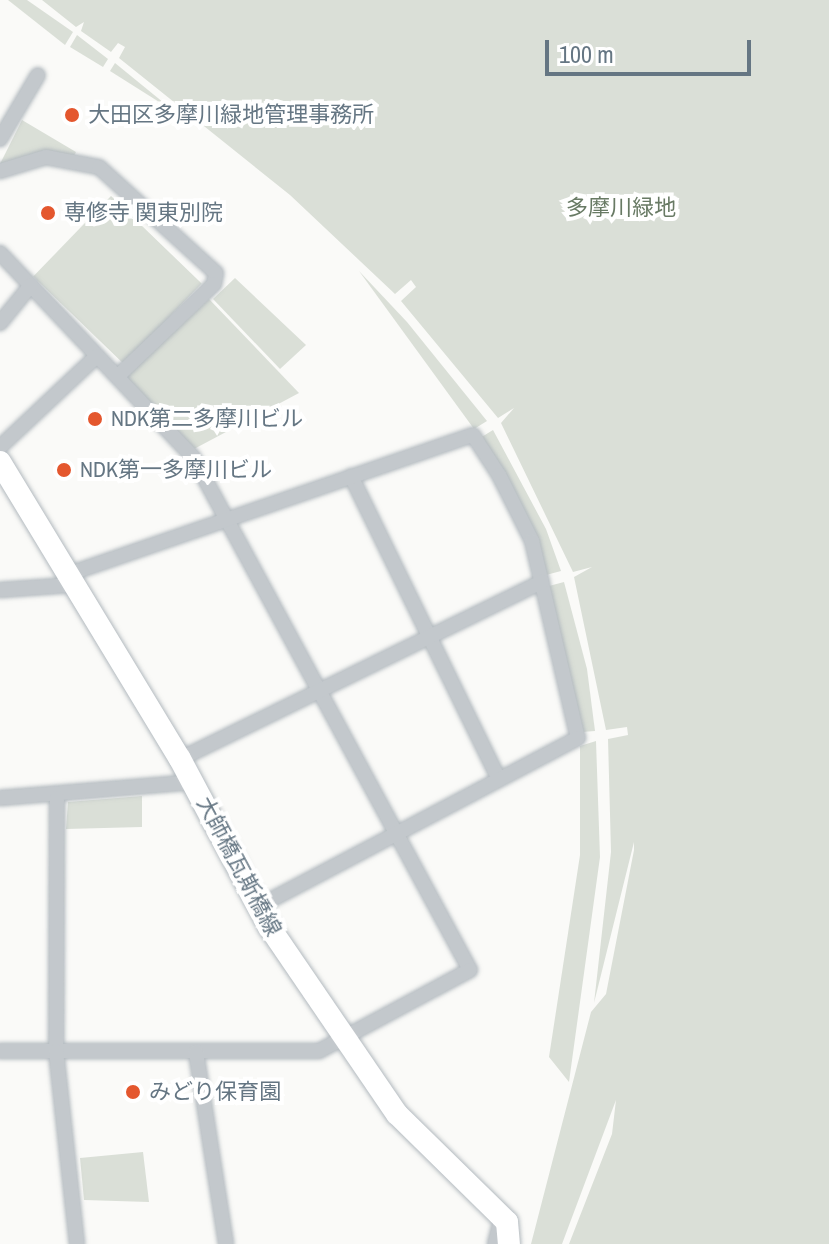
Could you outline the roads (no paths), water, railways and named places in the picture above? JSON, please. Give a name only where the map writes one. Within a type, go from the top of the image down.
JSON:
[{"type":"street","points":[[0,139],[38,75]]},
{"type":"street","points":[[0,171],[46,157],[99,167],[216,273],[214,284],[117,377]]},
{"type":"street","points":[[0,253],[193,457],[470,970],[319,1051],[0,1051]]},
{"type":"street","points":[[0,323],[31,285]]},
{"type":"street","points":[[0,447],[97,356]]},
{"type":"street","points":[[0,590],[69,580],[351,476],[473,435],[526,527],[578,738],[257,907]]},
{"type":"street","name":"大師橋瓦斯橋線","points":[[0,462],[29,499],[69,580],[194,782],[257,907],[397,1114],[502,1216]]},
{"type":"street","points":[[351,476],[499,779]]},
{"type":"street","points":[[180,759],[542,582]]},
{"type":"street","points":[[0,798],[57,798],[194,782]]},
{"type":"street","points":[[57,798],[56,1051],[77,1244]]},
{"type":"street","points":[[196,1052],[226,1244]]},
{"type":"street","points":[[495,1244],[502,1216]]},
{"type":"street","points":[[502,1216],[509,1244]]},
{"type":"place","name":"大田区多摩川緑地管理事務所","points":[[72,115]]},
{"type":"place","name":"専修寺 関東別院","points":[[48,213]]},
{"type":"place","name":"NDK第二多摩川ビル","points":[[95,419]]},
{"type":"place","name":"NDK第一多摩川ビル","points":[[64,470]]},
{"type":"place","name":"みどり保育園","points":[[133,1092]]},
{"type":"park label","name":"多摩川緑地","points":[[621,208]]}]
